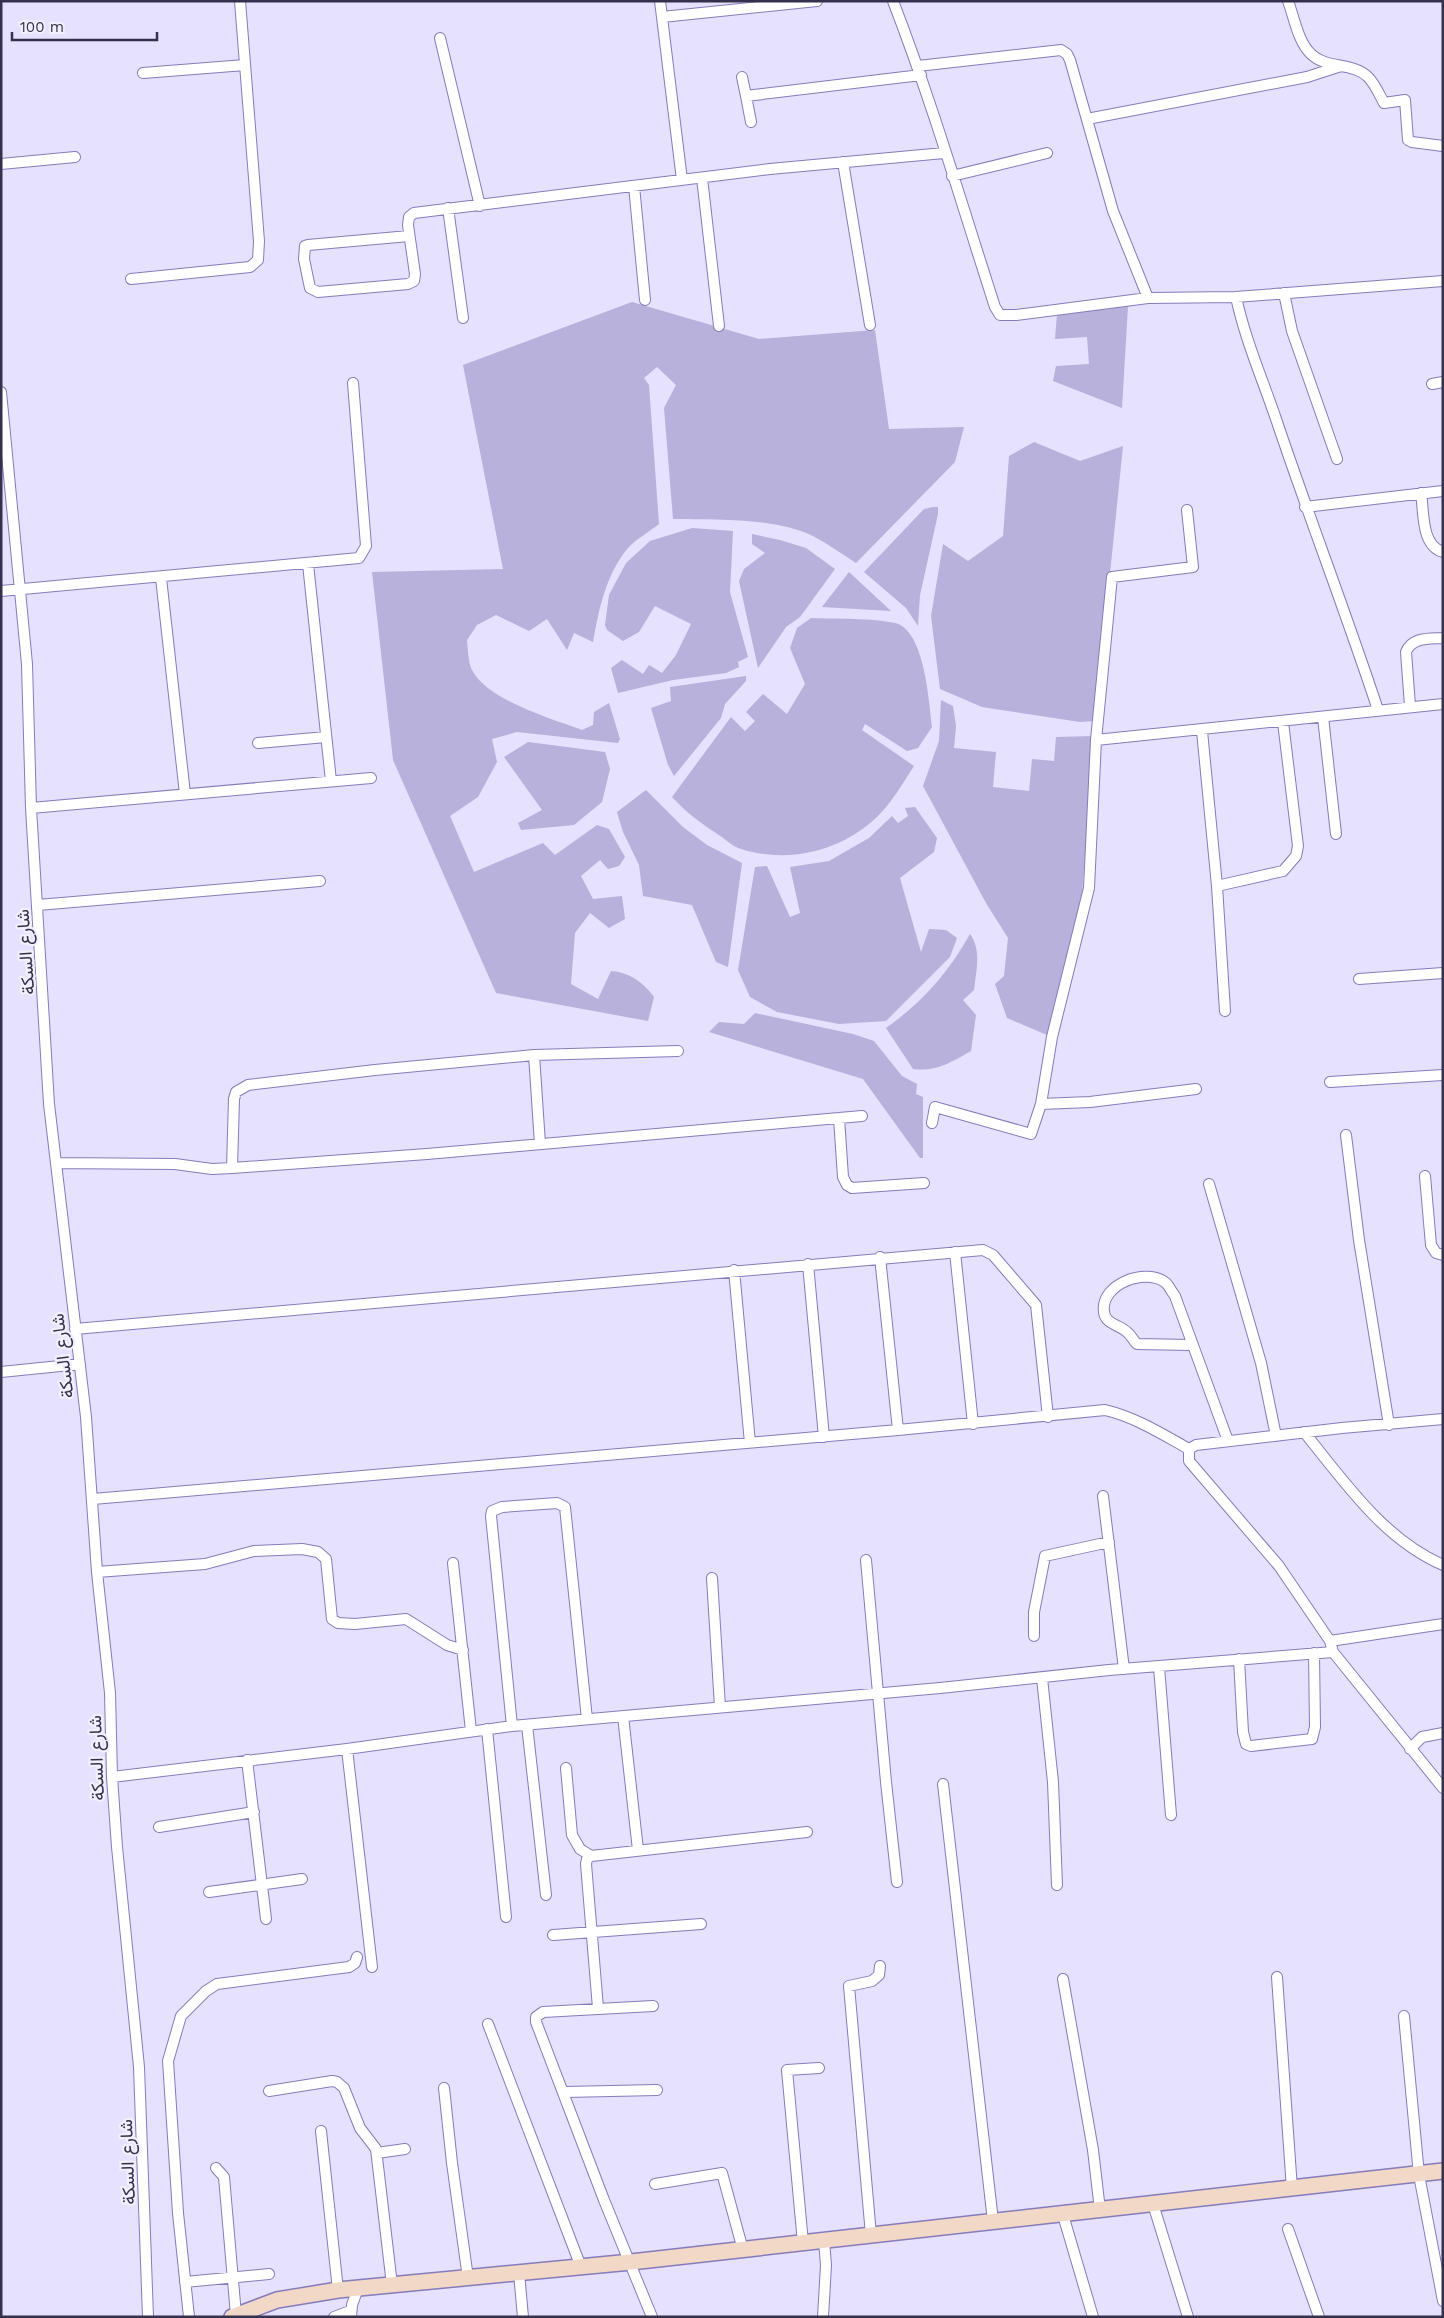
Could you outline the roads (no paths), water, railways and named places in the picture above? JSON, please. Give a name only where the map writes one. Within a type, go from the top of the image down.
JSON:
[{"type":"main road","points":[[234,2316],[277,2300],[338,2290],[743,2250],[1443,2171]]},
{"type":"street","points":[[131,279],[250,267],[258,260],[259,240],[240,1]]},
{"type":"street","points":[[660,1],[682,180]]},
{"type":"street","points":[[662,17],[817,1]]},
{"type":"street","points":[[893,1],[919,71],[944,154],[995,307],[1000,315],[1016,315],[1148,298],[1236,297],[1443,281]]},
{"type":"street","points":[[1288,1],[1304,45],[1311,55],[1322,61],[1359,71],[1367,76],[1384,103],[1405,100],[1408,140],[1443,146]]},
{"type":"street","points":[[440,38],[480,206]]},
{"type":"street","points":[[746,96],[1061,50],[1067,54],[1070,60],[1113,211],[1148,298]]},
{"type":"street","points":[[143,73],[245,65]]},
{"type":"street","points":[[1087,119],[1308,77],[1341,66]]},
{"type":"street","points":[[742,78],[751,122]]},
{"type":"street","points":[[952,176],[1047,152]]},
{"type":"street","points":[[409,236],[308,245],[304,250],[304,259],[310,288],[318,292],[411,283],[415,274],[409,236],[408,221],[411,215],[448,208],[480,206],[682,180],[843,162],[944,154]]},
{"type":"street","points":[[1,164],[75,157]]},
{"type":"street","points":[[843,162],[870,325]]},
{"type":"street","points":[[702,178],[719,326]]},
{"type":"street","points":[[634,186],[645,300]]},
{"type":"street","points":[[448,208],[462,318]]},
{"type":"street","points":[[1284,292],[1292,331],[1336,459]]},
{"type":"street","points":[[1236,297],[1242,328],[1275,417],[1305,507],[1338,590],[1378,710]]},
{"type":"street","points":[[1432,384],[1443,382]]},
{"type":"street","points":[[1,592],[359,558],[366,546],[353,383]]},
{"type":"street","name":"شارع السكة","points":[[1,392],[28,684],[31,808],[50,1104],[76,1329],[75,1365],[93,1499],[97,1572],[110,1693],[112,1777],[139,2067],[148,2317]]},
{"type":"street","points":[[1305,507],[1443,491]]},
{"type":"street","points":[[1421,493],[1428,540],[1434,548],[1443,552]]},
{"type":"street","points":[[932,1123],[936,1106],[1031,1134],[1040,1104],[1052,1037],[1089,888],[1096,740],[1112,577],[1193,567],[1187,510]]},
{"type":"street","points":[[308,564],[331,781]]},
{"type":"street","points":[[161,578],[185,794]]},
{"type":"street","points":[[1410,706],[1406,652],[1408,646],[1418,640],[1443,638]]},
{"type":"street","points":[[1096,740],[1202,731],[1410,706],[1443,704]]},
{"type":"street","points":[[1323,717],[1336,834]]},
{"type":"street","points":[[1217,886],[1283,871],[1296,856],[1298,846],[1283,722]]},
{"type":"street","points":[[1202,731],[1217,886],[1225,1010]]},
{"type":"street","points":[[258,743],[326,737]]},
{"type":"street","points":[[31,808],[371,778]]},
{"type":"street","points":[[38,905],[320,881]]},
{"type":"street","points":[[1359,980],[1443,974]]},
{"type":"street","points":[[232,1168],[234,1099],[236,1092],[241,1088],[375,1070],[534,1056],[678,1051]]},
{"type":"street","points":[[534,1056],[540,1144]]},
{"type":"street","points":[[1330,1082],[1443,1075]]},
{"type":"street","points":[[1040,1104],[1090,1102],[1196,1090]]},
{"type":"street","points":[[56,1163],[175,1164],[212,1169],[232,1168],[862,1116]]},
{"type":"street","points":[[839,1118],[843,1178],[847,1185],[852,1188],[924,1183]]},
{"type":"street","points":[[1346,1135],[1358,1240],[1389,1425]]},
{"type":"street","points":[[1426,1176],[1431,1245],[1436,1253],[1443,1255]]},
{"type":"street","points":[[1209,1184],[1261,1363],[1276,1436]]},
{"type":"street","points":[[76,1329],[880,1257],[983,1250],[989,1251],[1036,1305],[1048,1417]]},
{"type":"street","points":[[955,1252],[973,1424]]},
{"type":"street","points":[[880,1257],[898,1430]]},
{"type":"street","points":[[808,1264],[824,1437]]},
{"type":"street","points":[[734,1270],[750,1443]]},
{"type":"street","points":[[1191,1345],[1137,1344],[1122,1328],[1107,1320],[1104,1312],[1106,1300],[1112,1289],[1123,1282],[1138,1278],[1153,1278],[1166,1283],[1175,1296],[1191,1345],[1228,1441]]},
{"type":"street","points":[[5,1371],[75,1365]]},
{"type":"street","points":[[93,1499],[973,1424],[1105,1410],[1137,1422],[1189,1449]]},
{"type":"street","points":[[1189,1449],[1196,1445],[1304,1432],[1443,1419]]},
{"type":"street","points":[[1304,1432],[1370,1512],[1421,1555],[1443,1565]]},
{"type":"street","points":[[1189,1449],[1189,1461],[1279,1566],[1330,1641],[1333,1652],[1443,1788]]},
{"type":"street","points":[[1103,1496],[1124,1669]]},
{"type":"street","points":[[512,1726],[491,1516],[492,1511],[502,1508],[557,1503],[564,1508],[587,1719]]},
{"type":"street","points":[[1034,1636],[1034,1612],[1045,1556],[1109,1542]]},
{"type":"street","points":[[97,1572],[205,1564],[254,1551],[302,1550],[318,1552],[326,1559],[332,1619],[338,1623],[355,1624],[406,1619],[446,1645],[462,1650]]},
{"type":"street","points":[[866,1560],[897,1882]]},
{"type":"street","points":[[453,1563],[471,1731]]},
{"type":"street","points":[[712,1578],[720,1707]]},
{"type":"street","points":[[1330,1641],[1443,1624]]},
{"type":"street","points":[[112,1777],[347,1749],[512,1726],[880,1694],[1124,1669],[1333,1652]]},
{"type":"street","points":[[1239,1659],[1243,1732],[1246,1744],[1251,1746],[1312,1739],[1315,1727],[1314,1653]]},
{"type":"street","points":[[1159,1667],[1172,1815]]},
{"type":"street","points":[[1042,1678],[1053,1782],[1057,1885]]},
{"type":"street","points":[[623,1716],[638,1850]]},
{"type":"street","points":[[527,1725],[546,1895]]},
{"type":"street","points":[[487,1729],[506,1917]]},
{"type":"street","points":[[1410,1749],[1422,1737],[1443,1733]]},
{"type":"street","points":[[347,1749],[372,1967]]},
{"type":"street","points":[[247,1760],[266,1919]]},
{"type":"street","points":[[566,1768],[572,1835],[580,1849],[591,1856]]},
{"type":"street","points":[[943,1784],[993,2221]]},
{"type":"street","points":[[159,1827],[254,1812]]},
{"type":"street","points":[[598,2008],[587,1859],[591,1856],[638,1850],[807,1832]]},
{"type":"street","points":[[209,1892],[302,1879]]},
{"type":"street","points":[[553,1935],[701,1924]]},
{"type":"street","points":[[189,2317],[168,2061],[181,2016],[206,1991],[217,1984],[349,1967],[355,1964],[357,1958]]},
{"type":"street","points":[[871,2235],[849,1986],[872,1981],[879,1975],[880,1966]]},
{"type":"street","points":[[1277,1976],[1292,2189]]},
{"type":"street","points":[[1063,1979],[1097,2176],[1100,2210]]},
{"type":"street","points":[[652,2317],[604,2200],[565,2092],[536,2022],[536,2017],[543,2012],[653,2006]]},
{"type":"street","points":[[1404,2016],[1419,2175],[1443,2301]]},
{"type":"street","points":[[488,2024],[581,2267]]},
{"type":"street","points":[[803,2243],[786,2070],[819,2068]]},
{"type":"street","points":[[269,2091],[337,2082],[344,2088],[360,2128],[377,2153],[392,2285]]},
{"type":"street","points":[[444,2088],[468,2278]]},
{"type":"street","points":[[565,2092],[657,2090]]},
{"type":"street","points":[[321,2131],[338,2290]]},
{"type":"street","points":[[377,2153],[404,2148]]},
{"type":"street","points":[[216,2168],[224,2177],[233,2278],[234,2316]]},
{"type":"street","points":[[655,2184],[722,2173],[743,2250]]},
{"type":"street","points":[[1153,2204],[1188,2317]]},
{"type":"street","points":[[1063,2214],[1093,2317]]},
{"type":"street","points":[[1288,2229],[1319,2317]]},
{"type":"street","points":[[823,2317],[826,2265],[824,2240]]},
{"type":"street","points":[[519,2273],[524,2317]]},
{"type":"street","points":[[185,2282],[269,2274]]},
{"type":"street","points":[[334,2317],[351,2314],[358,2288]]}]
